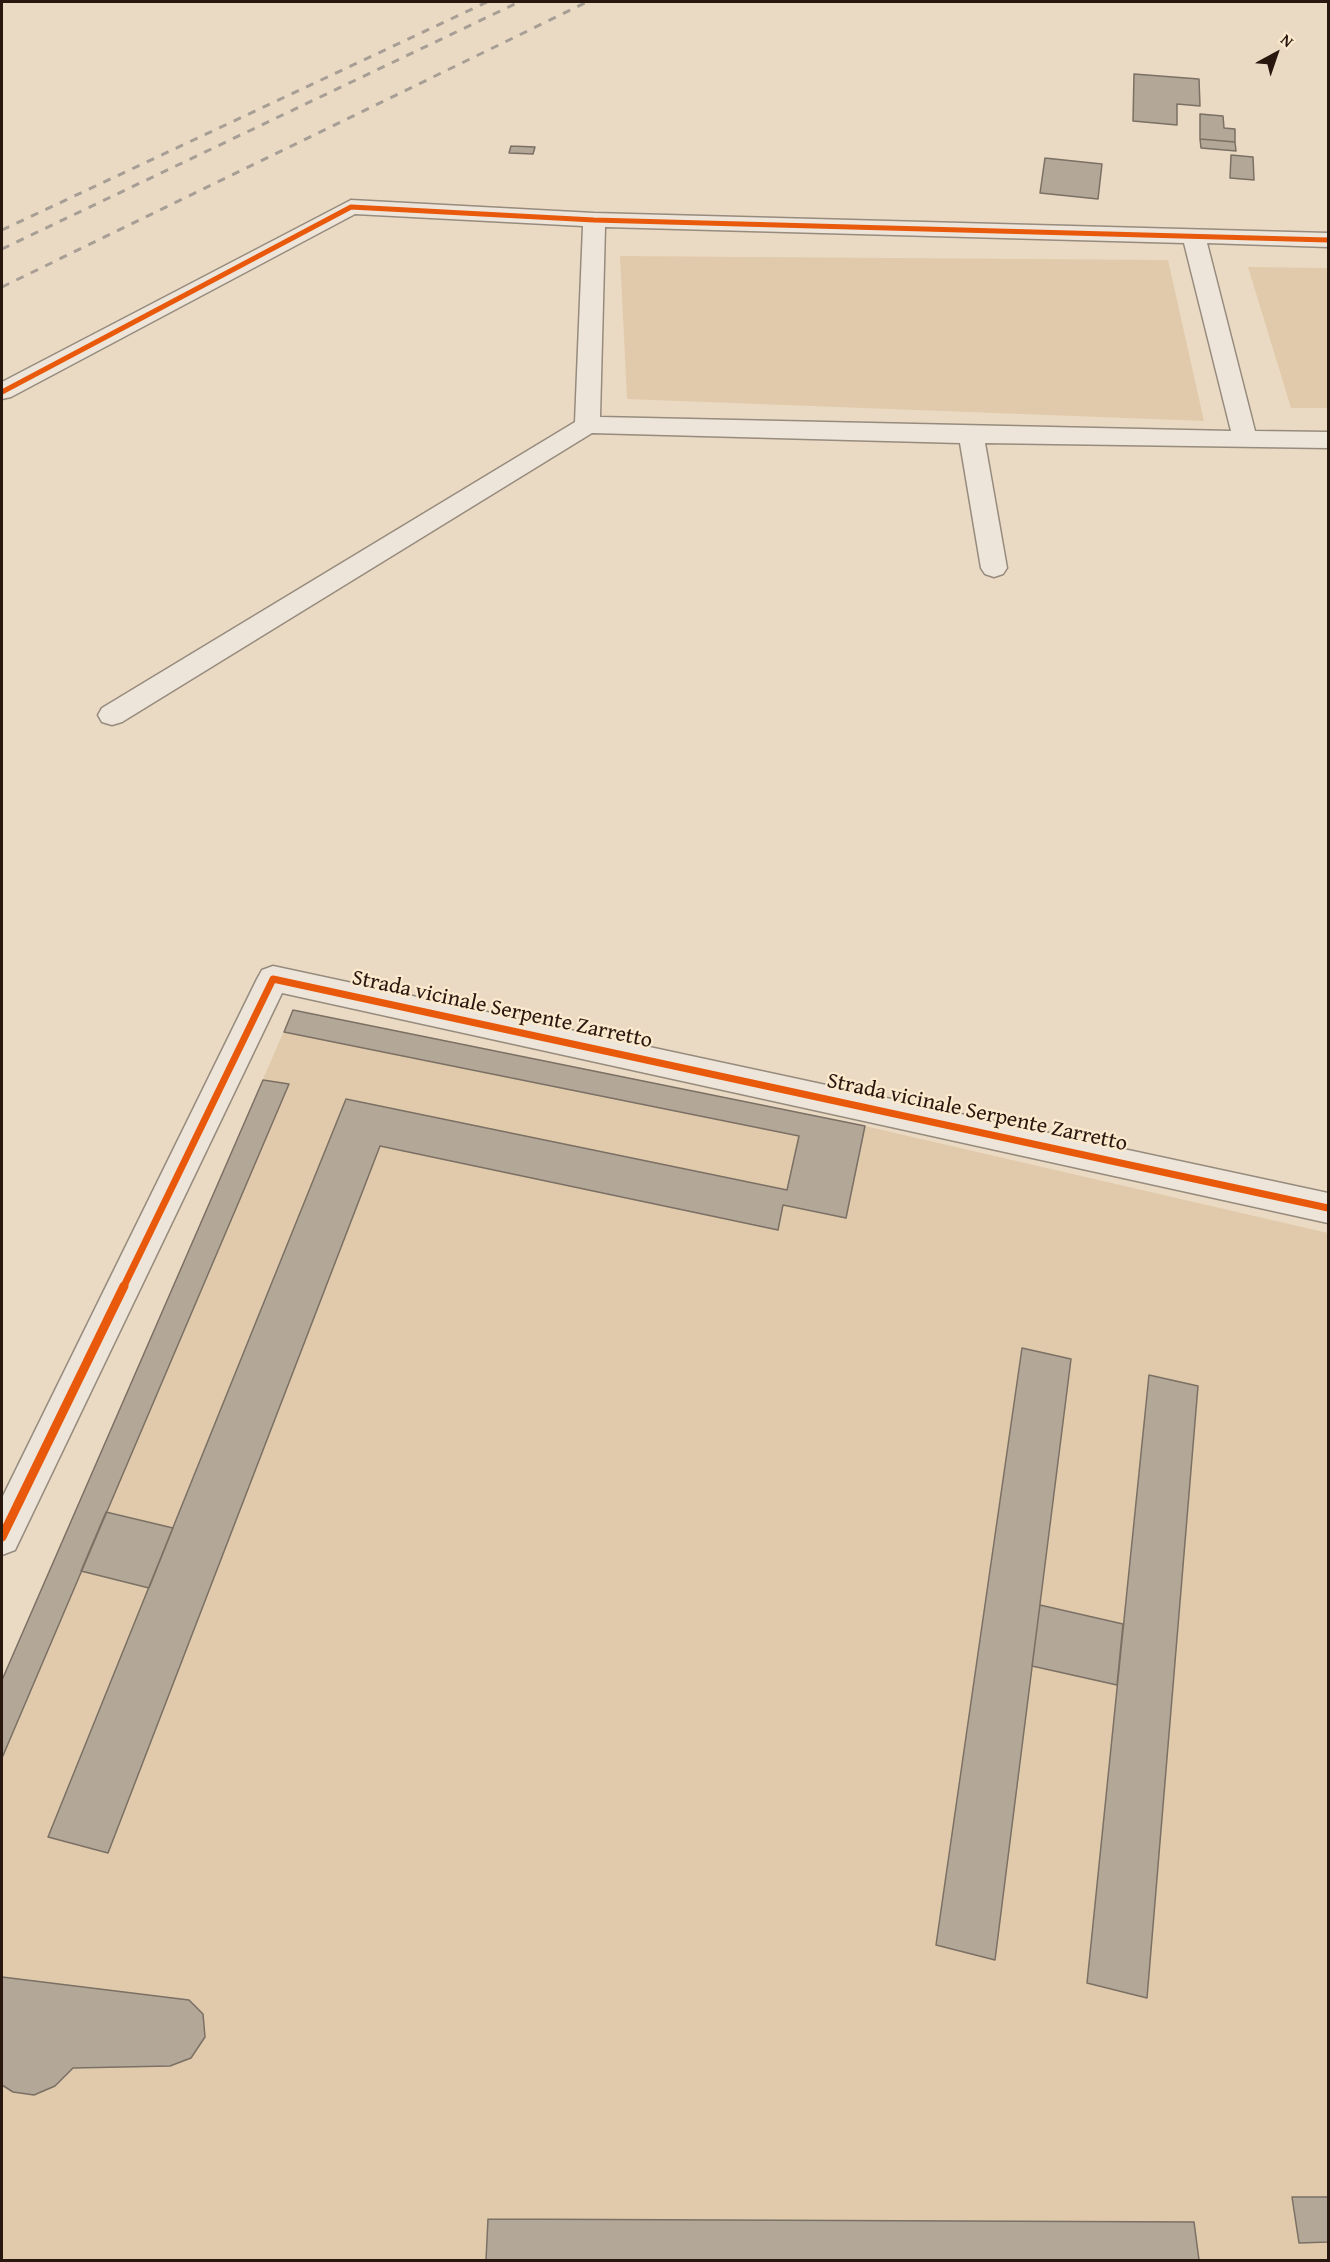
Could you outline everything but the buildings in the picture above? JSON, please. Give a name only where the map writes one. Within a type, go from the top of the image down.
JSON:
[{"type":"street","points":[[2,392],[351,207],[594,219],[1329,240]]},
{"type":"street","points":[[587,425],[594,219]]},
{"type":"street","points":[[1194,236],[1245,439]]},
{"type":"street","points":[[112,715],[587,425],[971,435],[1329,440]]},
{"type":"street","points":[[971,435],[994,568]]},
{"type":"street","name":"Strada vicinale Serpente Zarretto","points":[[2,1537],[273,980],[1329,1208]]},
{"type":"shaded area","points":[[620,256],[1168,260],[1204,421],[627,399]]},
{"type":"shaded area","points":[[1248,267],[1328,268],[1328,408],[1291,408]]},
{"type":"shaded area","points":[[293,1010],[865,1126],[1328,1233],[1328,2260],[2,2260],[2,1679]]},
{"type":"railway","points":[[2,230],[487,2]]},
{"type":"railway","points":[[2,249],[519,2]]},
{"type":"railway","points":[[2,287],[587,2]]},
{"type":"cycle path","points":[[2,392],[351,207],[594,220],[1328,240]]},
{"type":"cycle path","points":[[2,1537],[273,979],[1328,1208]]}]
